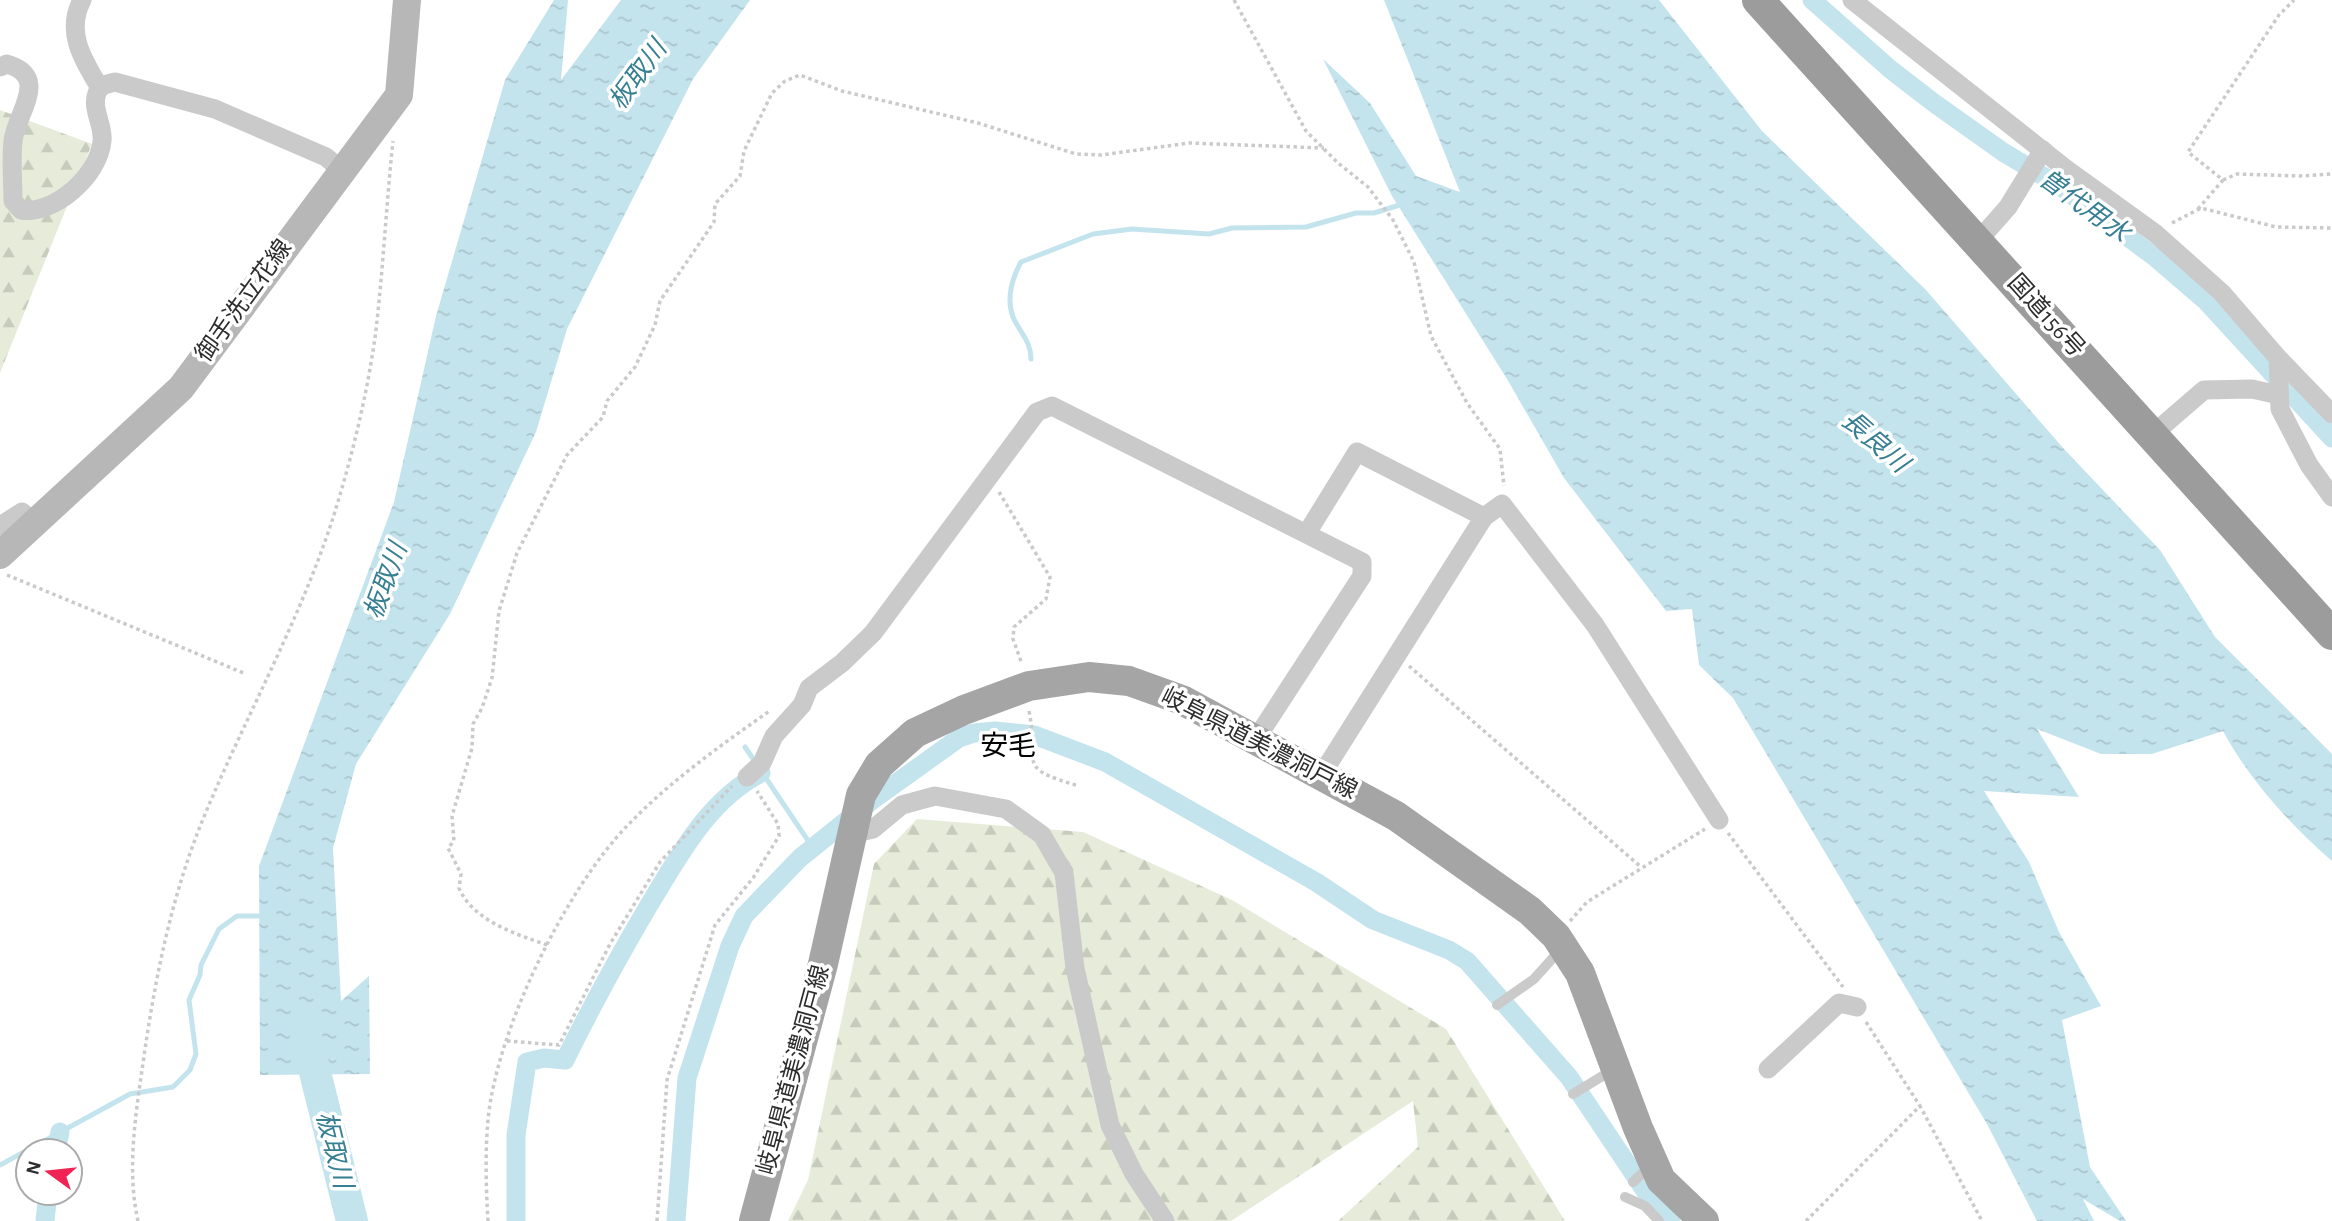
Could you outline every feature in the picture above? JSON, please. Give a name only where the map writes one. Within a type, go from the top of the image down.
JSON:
[{"type":"highway","name":"国道156号","points":[[1758,0],[2332,634]]},
{"type":"main road","name":"御手洗立花線","points":[[0,555],[181,388],[340,169],[399,94],[407,0]]},
{"type":"main road","name":"岐阜県道美濃洞戸線","points":[[754,1221],[823,964],[861,795],[879,765],[915,733],[964,710],[1027,687],[1089,677],[1129,681],[1182,701],[1322,774],[1396,816],[1530,911],[1560,942],[1580,973],[1615,1068],[1643,1172],[1661,1180],[1704,1221]]},
{"type":"street","points":[[0,67],[6,64],[19,67],[27,77],[29,91],[13,139],[13,201],[21,210],[47,208],[66,195],[96,161],[102,140],[95,106],[100,88],[80,57],[74,29],[82,0]]},
{"type":"street","points":[[1852,0],[2035,162],[2156,234],[2222,293],[2278,377],[2332,414]]},
{"type":"street","points":[[100,88],[114,82],[130,84],[215,109],[326,158],[340,169]]},
{"type":"street","points":[[1978,241],[2008,207],[2035,162]]},
{"type":"street","points":[[2153,434],[2204,390],[2252,389],[2278,377]]},
{"type":"street","points":[[2278,377],[2280,410],[2332,498]]},
{"type":"street","points":[[747,777],[762,763],[774,736],[802,705],[809,688],[842,663],[897,605],[987,476],[1037,412],[1052,405],[1362,562],[1362,576],[1256,739]]},
{"type":"street","points":[[1307,533],[1357,452],[1484,517]]},
{"type":"street","points":[[1322,774],[1484,517],[1502,504],[1595,625],[1719,820]]},
{"type":"street","points":[[0,526],[22,512],[34,523]]},
{"type":"street","points":[[853,830],[873,829],[902,805],[935,796],[1006,809],[1042,835],[1064,873],[1074,968],[1110,1125],[1134,1174],[1165,1221]]},
{"type":"street","points":[[1768,1069],[1839,1003],[1857,1007]]},
{"type":"lane","points":[[1497,1005],[1534,978],[1560,942]]},
{"type":"lane","points":[[1573,1094],[1615,1068]]},
{"type":"lane","points":[[1625,1197],[1646,1206],[1659,1221]]},
{"type":"path","points":[[1234,0],[1306,131],[1378,199],[1414,262],[1431,337],[1468,403],[1500,449],[1504,480],[1502,504]]},
{"type":"path","points":[[2222,180],[2188,152],[2279,15],[2294,0]]},
{"type":"path","points":[[547,945],[488,920],[473,907],[459,888],[461,874],[448,848],[454,841],[452,816],[472,748],[473,724],[482,708],[492,678],[499,611],[517,553],[567,455],[603,417],[607,401],[635,367],[655,325],[660,301],[714,222],[715,204],[740,176],[744,151],[772,93],[785,81],[800,75],[842,92],[978,123],[1076,154],[1101,155],[1189,143],[1324,148]]},
{"type":"path","points":[[138,1221],[134,1205],[135,1119],[150,1007],[171,910],[203,820],[266,682],[331,525],[358,423],[374,338],[394,135]]},
{"type":"path","points":[[2156,234],[2198,209],[2222,180],[2237,174],[2332,174]]},
{"type":"path","points":[[2198,209],[2276,227],[2332,228]]},
{"type":"path","points":[[987,476],[1050,578],[1046,599],[1014,627],[1013,639],[1027,687],[1031,761],[1035,769],[1044,775],[1079,786]]},
{"type":"path","points":[[0,570],[13,580],[246,674]]},
{"type":"path","points":[[1397,655],[1642,868]]},
{"type":"path","points":[[488,1221],[488,1119],[507,1041],[521,998],[547,945],[606,850],[628,825],[730,739],[809,688]]},
{"type":"path","points":[[507,1041],[559,1045],[610,944],[660,862],[740,778],[747,777],[778,824],[779,836],[752,878],[715,925],[667,1080],[657,1221]]},
{"type":"path","points":[[1560,942],[1587,902],[1719,820],[1811,941],[1857,1007],[1920,1106],[1982,1221]]},
{"type":"path","points":[[1806,1221],[1920,1106]]},
{"type":"green space","points":[[0,110],[92,144],[0,373]]},
{"type":"green space","points":[[917,819],[1083,832],[1232,900],[1446,1029],[1565,1221],[1338,1221],[1418,1147],[1413,1101],[1231,1221],[788,1221],[808,1180],[874,864]]},
{"type":"water","points":[[554,0],[568,0],[561,80],[621,0],[750,0],[693,79],[567,329],[536,432],[450,614],[356,764],[333,848],[341,1001],[369,976],[370,1074],[260,1075],[259,866],[394,502],[436,316],[505,80]]},
{"type":"water","name":"長良川","points":[[1384,0],[1659,0],[1762,131],[1926,290],[2064,449],[2160,550],[2215,637],[2332,754],[2332,861],[2272,800],[2245,767],[2223,731],[2152,754],[2101,754],[2037,729],[2079,797],[1984,791],[2029,862],[2059,932],[2101,1006],[2062,1020],[2090,1167],[2126,1221],[2120,1221],[2083,1199],[2094,1221],[2037,1221],[1987,1124],[1733,698],[1699,665],[1692,609],[1666,611],[1564,478],[1507,379],[1392,196],[1323,59],[1370,103],[1416,176],[1460,192]]},
{"type":"waterway","name":"曽代用水","points":[[1812,0],[1890,69],[1934,103],[2003,152],[2061,187],[2156,258],[2206,301],[2332,438]]},
{"type":"waterway","points":[[1031,359],[1029,347],[1013,317],[1010,303],[1013,282],[1021,262],[1093,234],[1132,229],[1209,234],[1232,228],[1306,227],[1403,204]]},
{"type":"waterway","points":[[676,1221],[687,1078],[730,946],[744,916],[800,858],[871,801],[959,738],[995,731],[1034,735],[1105,762],[1316,882],[1373,920],[1449,950],[1467,961],[1569,1077],[1646,1192],[1671,1221]]},
{"type":"waterway","points":[[745,747],[813,848]]},
{"type":"waterway","points":[[516,1221],[516,1135],[527,1062],[544,1058],[565,1060],[627,943],[696,831],[725,798],[761,773]]},
{"type":"waterway","points":[[0,1165],[130,1094],[173,1087],[190,1070],[196,1054],[189,1000],[200,975],[201,965],[219,929],[237,916],[263,916]]},
{"type":"waterway","name":"板取川","points":[[305,1032],[352,1221]]},
{"type":"waterway","points":[[59,1137],[60,1132]]},
{"type":"waterway","points":[[45,1221],[46,1207]]},
{"type":"district","name":"安毛","points":[[1008,747]]}]
